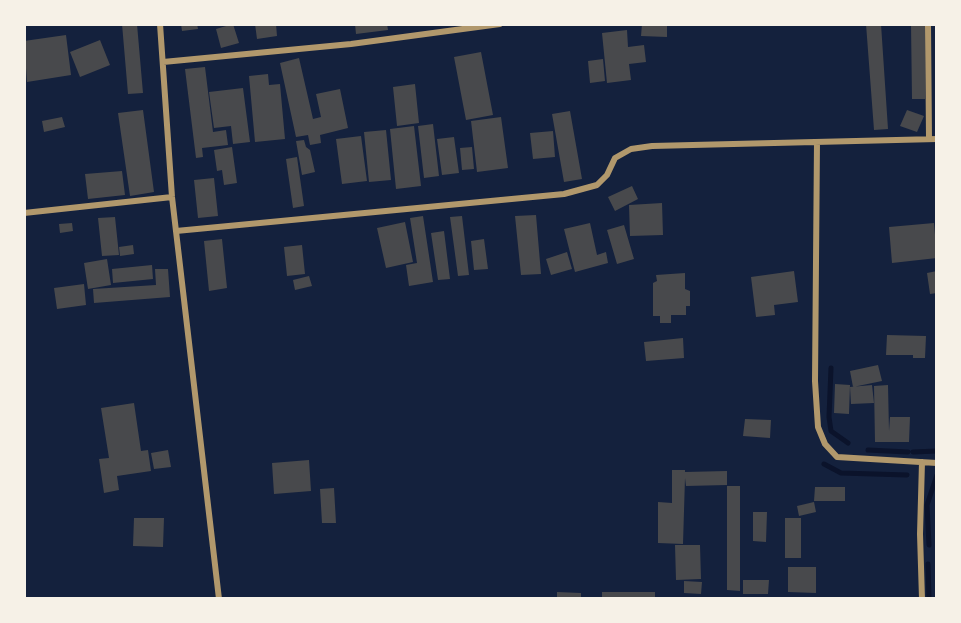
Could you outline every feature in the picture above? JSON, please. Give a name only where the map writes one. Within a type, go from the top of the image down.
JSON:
[{"type":"street","points":[[160,24],[172,197],[219,599]]},
{"type":"street","points":[[163,62],[351,44],[500,24]]},
{"type":"street","points":[[928,24],[929,139]]},
{"type":"street","points":[[176,231],[564,194],[597,185],[607,175],[615,158],[631,149],[651,146],[937,139]]},
{"type":"street","points":[[817,142],[814,381],[818,427],[825,444],[837,457],[937,463]]},
{"type":"street","points":[[24,213],[172,197]]},
{"type":"street","points":[[922,462],[920,534],[922,599]]},
{"type":"building","points":[[122,24],[137,24],[143,93],[128,94]]},
{"type":"building","points":[[181,24],[197,24],[198,29],[182,31]]},
{"type":"building","points":[[233,24],[239,43],[221,48],[216,29]]},
{"type":"building","points":[[255,24],[276,24],[277,36],[257,39]]},
{"type":"building","points":[[355,24],[387,24],[388,30],[356,34]]},
{"type":"building","points":[[642,24],[667,24],[667,37],[641,36]]},
{"type":"building","points":[[866,24],[881,24],[888,129],[874,130]]},
{"type":"building","points":[[911,24],[925,24],[925,99],[912,99]]},
{"type":"building","points":[[627,30],[628,47],[644,45],[646,62],[629,64],[631,80],[607,83],[602,33]]},
{"type":"building","points":[[66,35],[71,75],[27,82],[24,41]]},
{"type":"building","points":[[100,40],[110,65],[80,77],[70,52]]},
{"type":"building","points":[[481,52],[493,115],[466,120],[454,57]]},
{"type":"building","points":[[299,58],[313,119],[321,117],[316,94],[340,89],[348,128],[320,135],[321,143],[310,145],[308,135],[296,137],[280,63]]},
{"type":"building","points":[[603,59],[605,81],[590,83],[588,61]]},
{"type":"building","points":[[205,67],[213,132],[226,130],[228,145],[202,148],[203,157],[196,158],[185,69]]},
{"type":"building","points":[[268,74],[269,85],[280,84],[285,139],[255,142],[249,76]]},
{"type":"building","points":[[415,84],[419,123],[397,126],[393,87]]},
{"type":"building","points":[[243,88],[250,142],[233,144],[231,126],[214,128],[209,92]]},
{"type":"building","points":[[143,110],[154,192],[130,196],[118,113]]},
{"type":"building","points":[[907,110],[924,116],[917,132],[900,126]]},
{"type":"building","points":[[570,111],[582,179],[564,182],[552,114]]},
{"type":"building","points":[[62,117],[65,127],[44,132],[42,121]]},
{"type":"building","points":[[501,117],[508,168],[477,172],[471,121]]},
{"type":"building","points":[[433,124],[439,176],[424,178],[418,126]]},
{"type":"building","points":[[414,126],[421,186],[396,189],[390,129]]},
{"type":"building","points":[[386,130],[391,180],[369,182],[364,132]]},
{"type":"building","points":[[553,131],[555,157],[533,159],[530,133]]},
{"type":"building","points":[[361,136],[367,181],[342,184],[336,139]]},
{"type":"building","points":[[454,137],[459,173],[442,175],[437,139]]},
{"type":"building","points":[[304,140],[306,147],[310,150],[315,172],[302,175],[296,141]]},
{"type":"building","points":[[232,147],[237,183],[224,185],[222,170],[217,171],[214,150]]},
{"type":"building","points":[[472,147],[474,169],[462,170],[460,148]]},
{"type":"building","points":[[297,157],[304,206],[293,208],[286,159]]},
{"type":"building","points":[[122,171],[125,195],[88,199],[85,174]]},
{"type":"building","points":[[214,178],[218,216],[198,218],[194,180]]},
{"type":"building","points":[[632,186],[638,199],[615,211],[608,197]]},
{"type":"building","points":[[662,203],[663,235],[630,236],[629,205]]},
{"type":"building","points":[[536,215],[541,274],[521,275],[515,216]]},
{"type":"building","points":[[423,216],[433,282],[409,286],[406,265],[417,263],[410,218]]},
{"type":"building","points":[[462,216],[469,275],[458,276],[450,217]]},
{"type":"building","points":[[115,217],[119,255],[102,256],[98,218]]},
{"type":"building","points":[[405,222],[413,262],[386,268],[377,228]]},
{"type":"building","points":[[72,223],[73,231],[60,233],[59,224]]},
{"type":"building","points":[[590,223],[597,255],[606,252],[608,263],[575,272],[564,229]]},
{"type":"building","points":[[934,223],[937,258],[892,263],[889,227]]},
{"type":"building","points":[[624,225],[634,259],[617,264],[607,230]]},
{"type":"building","points":[[444,231],[450,279],[438,280],[431,233]]},
{"type":"building","points":[[222,239],[227,288],[209,291],[204,241]]},
{"type":"building","points":[[484,239],[488,269],[474,270],[471,241]]},
{"type":"building","points":[[133,245],[134,254],[120,256],[119,247]]},
{"type":"building","points":[[302,245],[305,274],[287,276],[284,247]]},
{"type":"building","points":[[567,252],[572,269],[551,275],[546,259]]},
{"type":"building","points":[[107,259],[111,285],[88,289],[84,263]]},
{"type":"building","points":[[152,265],[153,279],[113,283],[112,269]]},
{"type":"building","points":[[155,269],[168,269],[170,297],[94,303],[93,289],[156,285]]},
{"type":"building","points":[[794,271],[798,302],[774,305],[775,315],[756,317],[751,277]]},
{"type":"building","points":[[937,271],[937,293],[930,294],[927,273]]},
{"type":"building","points":[[685,273],[685,289],[690,291],[690,306],[686,306],[686,315],[671,315],[671,323],[660,323],[660,316],[653,316],[653,283],[657,281],[656,275]]},
{"type":"building","points":[[309,276],[312,286],[295,290],[293,280]]},
{"type":"building","points":[[84,284],[86,305],[57,309],[54,288]]},
{"type":"building","points":[[887,335],[926,336],[925,358],[913,358],[913,355],[886,355]]},
{"type":"building","points":[[683,338],[684,358],[646,361],[644,342]]},
{"type":"building","points":[[878,365],[882,381],[853,387],[850,371]]},
{"type":"building","points":[[835,384],[850,385],[849,414],[834,413]]},
{"type":"building","points":[[872,385],[874,403],[851,404],[850,387]]},
{"type":"building","points":[[888,385],[889,431],[890,417],[910,417],[909,442],[875,442],[874,386]]},
{"type":"building","points":[[134,403],[141,451],[148,450],[151,471],[117,476],[119,490],[104,493],[99,459],[109,458],[101,408]]},
{"type":"building","points":[[745,419],[771,420],[770,438],[743,436]]},
{"type":"building","points":[[168,450],[171,467],[154,469],[151,453]]},
{"type":"building","points":[[309,460],[311,491],[274,494],[272,463]]},
{"type":"building","points":[[672,470],[727,471],[727,485],[686,486],[685,478],[683,544],[658,543],[658,502],[672,503]]},
{"type":"building","points":[[727,486],[740,486],[740,591],[727,590]]},
{"type":"building","points":[[815,487],[845,487],[845,501],[814,501]]},
{"type":"building","points":[[334,488],[336,523],[322,523],[320,489]]},
{"type":"building","points":[[814,502],[816,512],[799,516],[797,506]]},
{"type":"building","points":[[753,512],[767,512],[766,542],[753,541]]},
{"type":"building","points":[[134,518],[164,518],[163,547],[133,546]]},
{"type":"building","points":[[785,518],[801,518],[801,558],[785,558]]},
{"type":"building","points":[[675,545],[700,545],[701,579],[676,580]]},
{"type":"building","points":[[788,567],[816,567],[816,593],[788,592]]},
{"type":"building","points":[[743,580],[769,580],[768,594],[743,594]]},
{"type":"building","points":[[684,581],[702,582],[701,594],[684,593]]},
{"type":"building","points":[[557,592],[581,593],[581,599],[557,599]]},
{"type":"building","points":[[602,592],[655,592],[655,599],[602,599]]},
{"type":"waterway","points":[[831,368],[829,417],[831,431],[848,443]]},
{"type":"waterway","points":[[868,450],[908,452]]},
{"type":"waterway","points":[[913,452],[937,451]]},
{"type":"waterway","points":[[824,464],[841,473],[907,475]]},
{"type":"waterway","points":[[929,545],[927,505],[937,475]]},
{"type":"waterway","points":[[928,564],[929,599]]}]
